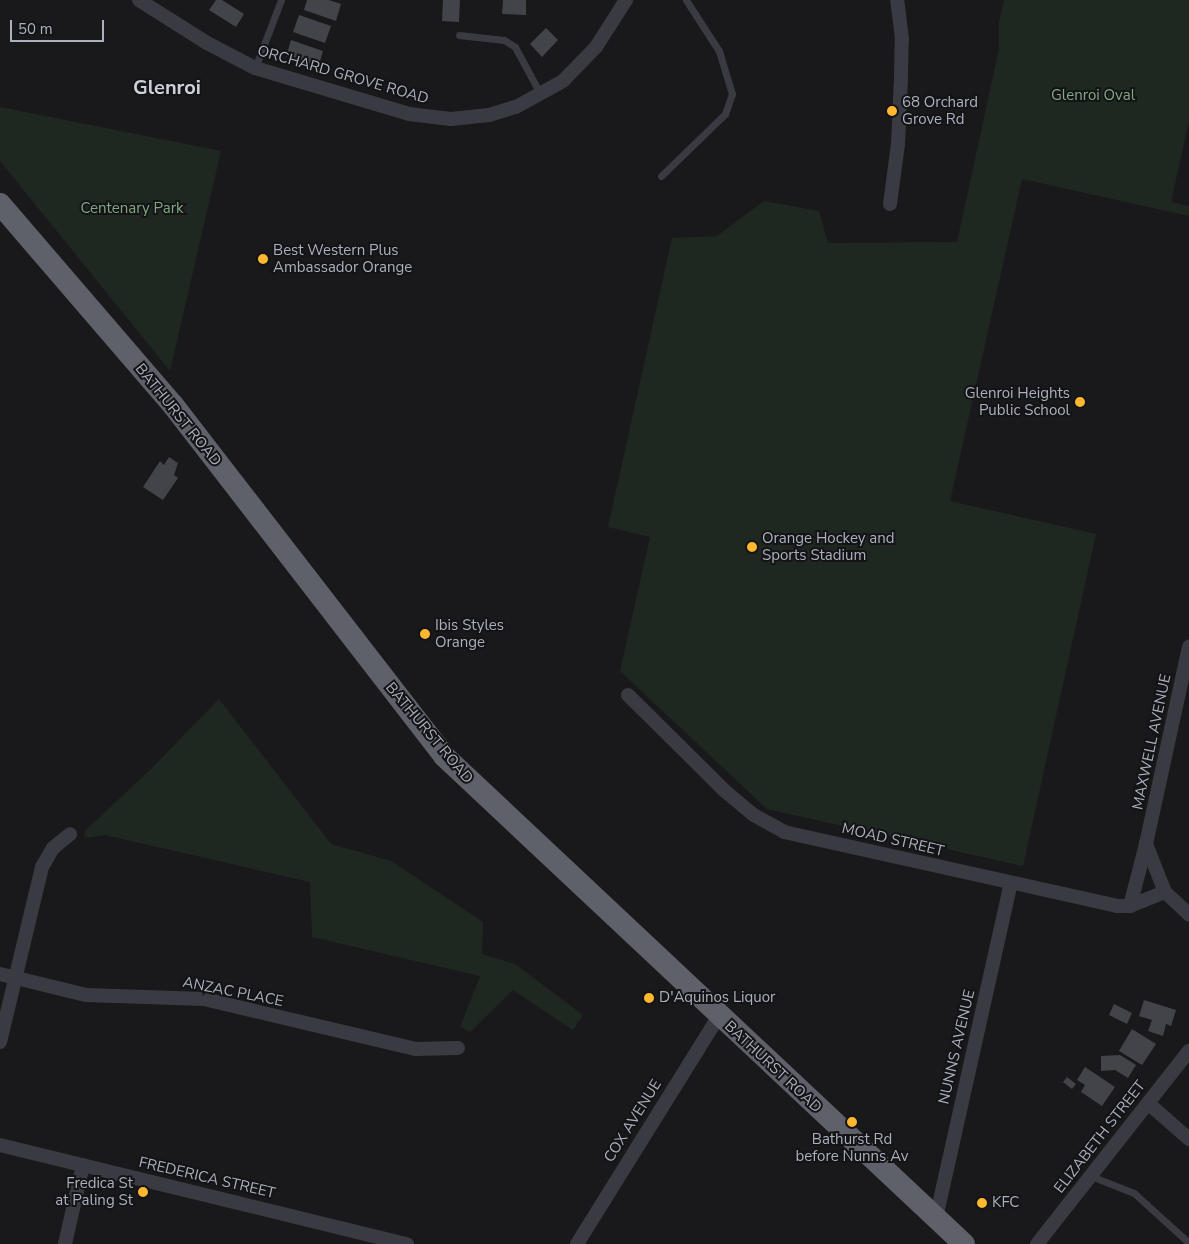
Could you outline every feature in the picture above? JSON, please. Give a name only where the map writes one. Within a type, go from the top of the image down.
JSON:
[{"type":"highway","name":"BATHURST ROAD","points":[[0,204],[173,405],[444,756],[964,1244]]},
{"type":"street","name":"ORCHARD GROVE ROAD","points":[[139,0],[206,43],[255,68],[386,108],[429,118],[451,119],[489,115],[541,95],[580,64],[626,0]]},
{"type":"street","points":[[890,204],[898,144],[901,78],[902,39],[897,0]]},
{"type":"street","name":"MAXWELL AVENUE","points":[[1130,906],[1146,844],[1189,647]]},
{"type":"street","name":"MOAD STREET","points":[[628,695],[726,791],[768,825],[795,835],[1011,883],[1130,906]]},
{"type":"street","points":[[0,1042],[42,867],[53,848],[70,834]]},
{"type":"street","points":[[1146,844],[1165,892],[1189,914]]},
{"type":"street","name":"NUNNS AVENUE","points":[[936,1218],[1011,883]]},
{"type":"street","points":[[1130,906],[1165,892]]},
{"type":"street","name":"ANZAC PLACE","points":[[0,974],[86,995],[204,999],[416,1049],[458,1048]]},
{"type":"street","name":"COX AVENUE","points":[[577,1244],[719,1016]]},
{"type":"street","name":"ELIZABETH STREET","points":[[1037,1244],[1189,1051]]},
{"type":"street","points":[[1148,1102],[1189,1139]]},
{"type":"street","name":"FREDERICA STREET","points":[[0,1145],[407,1244]]},
{"type":"street","points":[[65,1244],[83,1166]]},
{"type":"lane","points":[[255,68],[281,0]]},
{"type":"lane","points":[[661,176],[725,114],[732,94],[719,51],[686,0]]},
{"type":"lane","points":[[459,36],[504,40],[515,47],[541,95]]},
{"type":"lane","points":[[1091,1176],[1134,1193],[1189,1243]]},
{"type":"green space","name":"Glenroi Oval","points":[[1004,0],[1189,0],[1189,121],[1171,202],[1189,206],[1189,216],[1022,179],[950,501],[1096,534],[1023,866],[767,809],[620,671],[650,537],[608,527],[672,238],[717,236],[764,201],[819,211],[828,243],[957,242],[999,49],[999,22]]},
{"type":"green space","name":"Centenary Park","points":[[0,107],[221,151],[170,371],[0,161]]},
{"type":"green space","points":[[219,699],[331,844],[391,861],[483,922],[482,954],[515,964],[583,1015],[573,1030],[513,990],[470,1032],[460,1027],[480,976],[312,937],[310,882],[105,835],[84,838],[86,830],[152,768]]},
{"type":"building","points":[[216,0],[222,0],[244,14],[236,27],[209,10]]},
{"type":"building","points":[[307,0],[329,0],[341,4],[336,21],[304,10]]},
{"type":"building","points":[[443,0],[460,0],[459,22],[442,21]]},
{"type":"building","points":[[503,0],[526,0],[526,15],[502,14]]},
{"type":"building","points":[[299,15],[331,26],[325,43],[293,32]]},
{"type":"building","points":[[546,28],[558,40],[542,57],[530,44]]},
{"type":"building","points":[[291,40],[323,51],[318,68],[286,57]]},
{"type":"building","points":[[169,457],[178,463],[174,475],[178,478],[163,500],[143,487],[160,461],[164,465]]},
{"type":"building","points":[[1144,1000],[1176,1010],[1171,1026],[1166,1024],[1163,1036],[1148,1031],[1152,1020],[1139,1016]]},
{"type":"building","points":[[1114,1004],[1132,1013],[1127,1024],[1109,1015]]},
{"type":"building","points":[[1132,1029],[1156,1044],[1142,1065],[1119,1051]]},
{"type":"building","points":[[1120,1055],[1136,1065],[1128,1078],[1115,1070],[1101,1071],[1101,1056]]},
{"type":"building","points":[[1085,1067],[1115,1087],[1102,1106],[1081,1092],[1085,1085],[1077,1080]]},
{"type":"building","points":[[1067,1077],[1076,1084],[1072,1089],[1063,1082]]},
{"type":"place","name":"68 Orchard Grove Rd","points":[[892,111]]},
{"type":"place","name":"Best Western Plus Ambassador Orange","points":[[263,259]]},
{"type":"place","name":"Glenroi Heights Public School","points":[[1080,402]]},
{"type":"place","name":"Orange Hockey and Sports Stadium","points":[[752,547]]},
{"type":"place","name":"Ibis Styles Orange","points":[[425,634]]},
{"type":"place","name":"D'Aquinos Liquor","points":[[649,998]]},
{"type":"place","name":"Bathurst Rd before Nunns Av","points":[[852,1122]]},
{"type":"place","name":"Fredica St at Paling St","points":[[143,1192]]},
{"type":"place","name":"KFC","points":[[982,1203]]},
{"type":"district","name":"Glenroi","points":[[167,87]]}]
